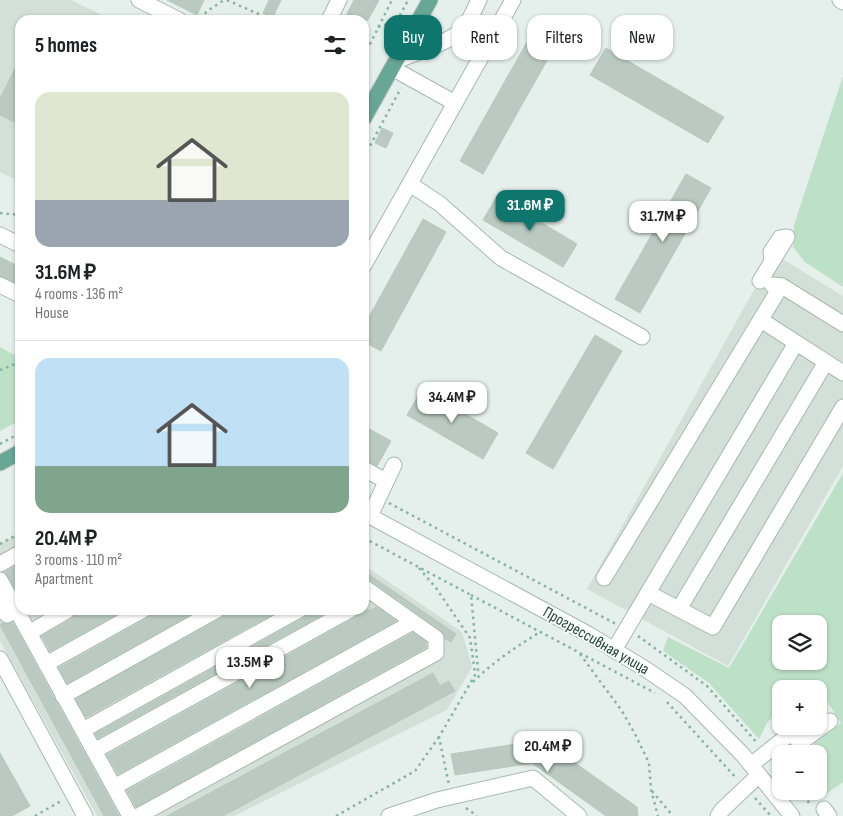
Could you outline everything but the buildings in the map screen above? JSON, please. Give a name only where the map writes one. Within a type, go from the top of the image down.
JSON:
[{"type":"main road","points":[[369,109],[430,0]]},
{"type":"main road","points":[[0,463],[15,455]]},
{"type":"street","points":[[139,0],[169,15]]},
{"type":"street","points":[[332,15],[339,0]]},
{"type":"street","points":[[455,103],[408,77],[394,65],[460,32],[479,0]]},
{"type":"street","points":[[369,256],[514,0]]},
{"type":"street","points":[[410,184],[440,204],[501,258],[642,337]]},
{"type":"street","points":[[0,235],[15,242]]},
{"type":"street","points":[[604,578],[761,320],[770,284],[772,260]]},
{"type":"street","points":[[770,284],[843,324]]},
{"type":"street","points":[[0,285],[15,292]]},
{"type":"street","points":[[761,320],[843,373]]},
{"type":"street","points":[[614,650],[796,343]]},
{"type":"street","points":[[680,610],[826,362]]},
{"type":"street","points":[[648,593],[713,627],[843,407]]},
{"type":"street","points":[[369,512],[379,497],[394,465]]},
{"type":"street","points":[[369,472],[386,481]]},
{"type":"street","name":"Прогрессивная улица","points":[[369,516],[614,650],[685,696],[755,770],[792,816]]},
{"type":"street","points":[[0,564],[15,556]]},
{"type":"street","points":[[0,580],[12,602]]},
{"type":"street","points":[[138,816],[436,653],[436,638],[369,596]]},
{"type":"street","points":[[19,615],[130,816]]},
{"type":"street","points":[[29,632],[59,615]]},
{"type":"street","points":[[46,664],[134,615]]},
{"type":"street","points":[[64,696],[208,615]]},
{"type":"street","points":[[82,730],[290,615]]},
{"type":"street","points":[[94,751],[341,615]]},
{"type":"street","points":[[114,787],[413,622]]},
{"type":"street","points":[[0,659],[85,816]]},
{"type":"street","points":[[718,816],[745,788],[766,752],[784,735]]},
{"type":"street","points":[[793,735],[800,744],[812,735]]},
{"type":"street","points":[[389,816],[437,800],[532,778],[579,816]]},
{"type":"path","points":[[204,15],[206,12],[226,0],[260,15]]},
{"type":"path","points":[[369,46],[392,0]]},
{"type":"path","points":[[378,28],[397,21],[408,0]]},
{"type":"path","points":[[369,148],[408,77]]},
{"type":"path","points":[[0,214],[15,215]]},
{"type":"path","points":[[0,370],[15,364]]},
{"type":"path","points":[[0,444],[15,436]]},
{"type":"path","points":[[379,497],[626,629],[707,686],[772,759]]},
{"type":"path","points":[[0,544],[15,536]]},
{"type":"path","points":[[419,568],[436,588],[470,638],[476,675]]},
{"type":"path","points":[[471,595],[656,694]]},
{"type":"path","points":[[470,685],[487,668],[515,647],[540,632]]},
{"type":"path","points":[[579,653],[622,710],[635,734],[649,763],[651,790],[658,816]]},
{"type":"path","points":[[664,698],[771,816]]},
{"type":"path","points":[[336,816],[415,771],[439,737]]},
{"type":"path","points":[[651,790],[673,816]]},
{"type":"path","points":[[35,816],[62,800]]},
{"type":"path","points":[[809,800],[821,811]]},
{"type":"shaded area","points":[[0,0],[71,0],[102,15],[15,15],[15,180],[0,172]]},
{"type":"shaded area","points":[[774,254],[843,296],[843,466],[728,666],[587,589]]},
{"type":"shaded area","points":[[15,536],[15,615],[369,615],[369,568],[462,632],[472,667],[447,710],[234,816],[97,816],[0,641],[0,544]]},
{"type":"green space","points":[[843,76],[843,287],[805,262],[793,247],[794,225]]},
{"type":"green space","points":[[0,347],[15,355],[15,423],[0,431]]},
{"type":"green space","points":[[843,473],[843,782],[827,794],[827,745],[814,745],[815,742],[841,723],[827,701],[827,680],[772,680],[772,718],[759,739],[709,683],[663,651],[668,637],[729,668]]}]
